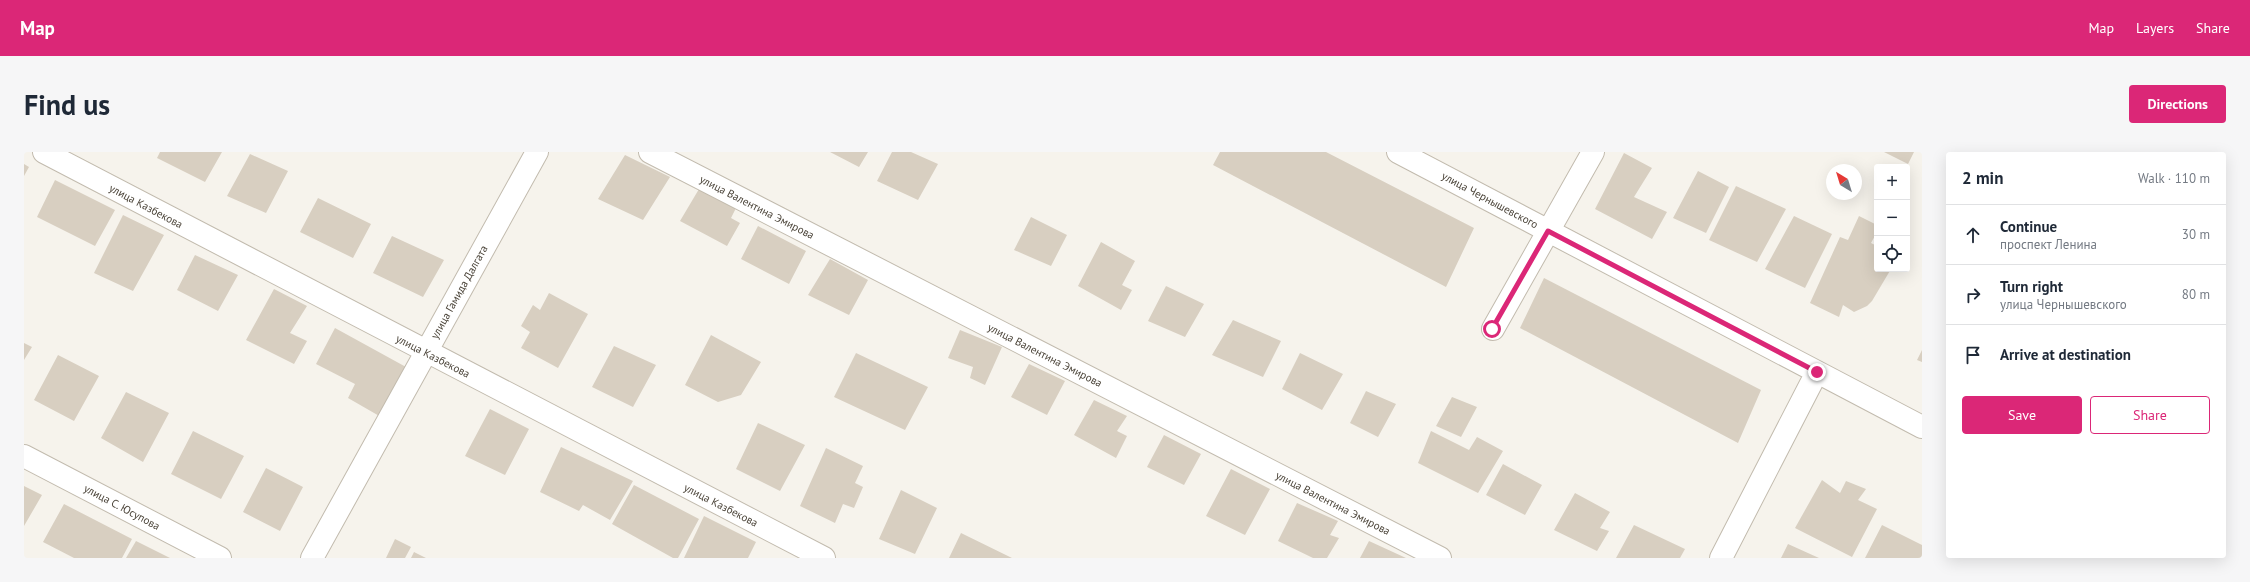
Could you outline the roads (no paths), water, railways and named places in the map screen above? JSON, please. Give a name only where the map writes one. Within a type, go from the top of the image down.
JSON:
[{"type":"street","name":"улица Казбекова","points":[[44,152],[824,558]]},
{"type":"street","name":"улица Гамида Далгата","points":[[312,558],[537,152]]},
{"type":"street","name":"улица Валентина Эмирова","points":[[650,152],[1440,558]]},
{"type":"street","name":"улица Чернышевского","points":[[1398,152],[1922,427]]},
{"type":"street","points":[[1492,329],[1593,152]]},
{"type":"street","points":[[1720,558],[1817,372]]},
{"type":"street","name":"улица С. Юсупова","points":[[24,456],[220,558]]}]
